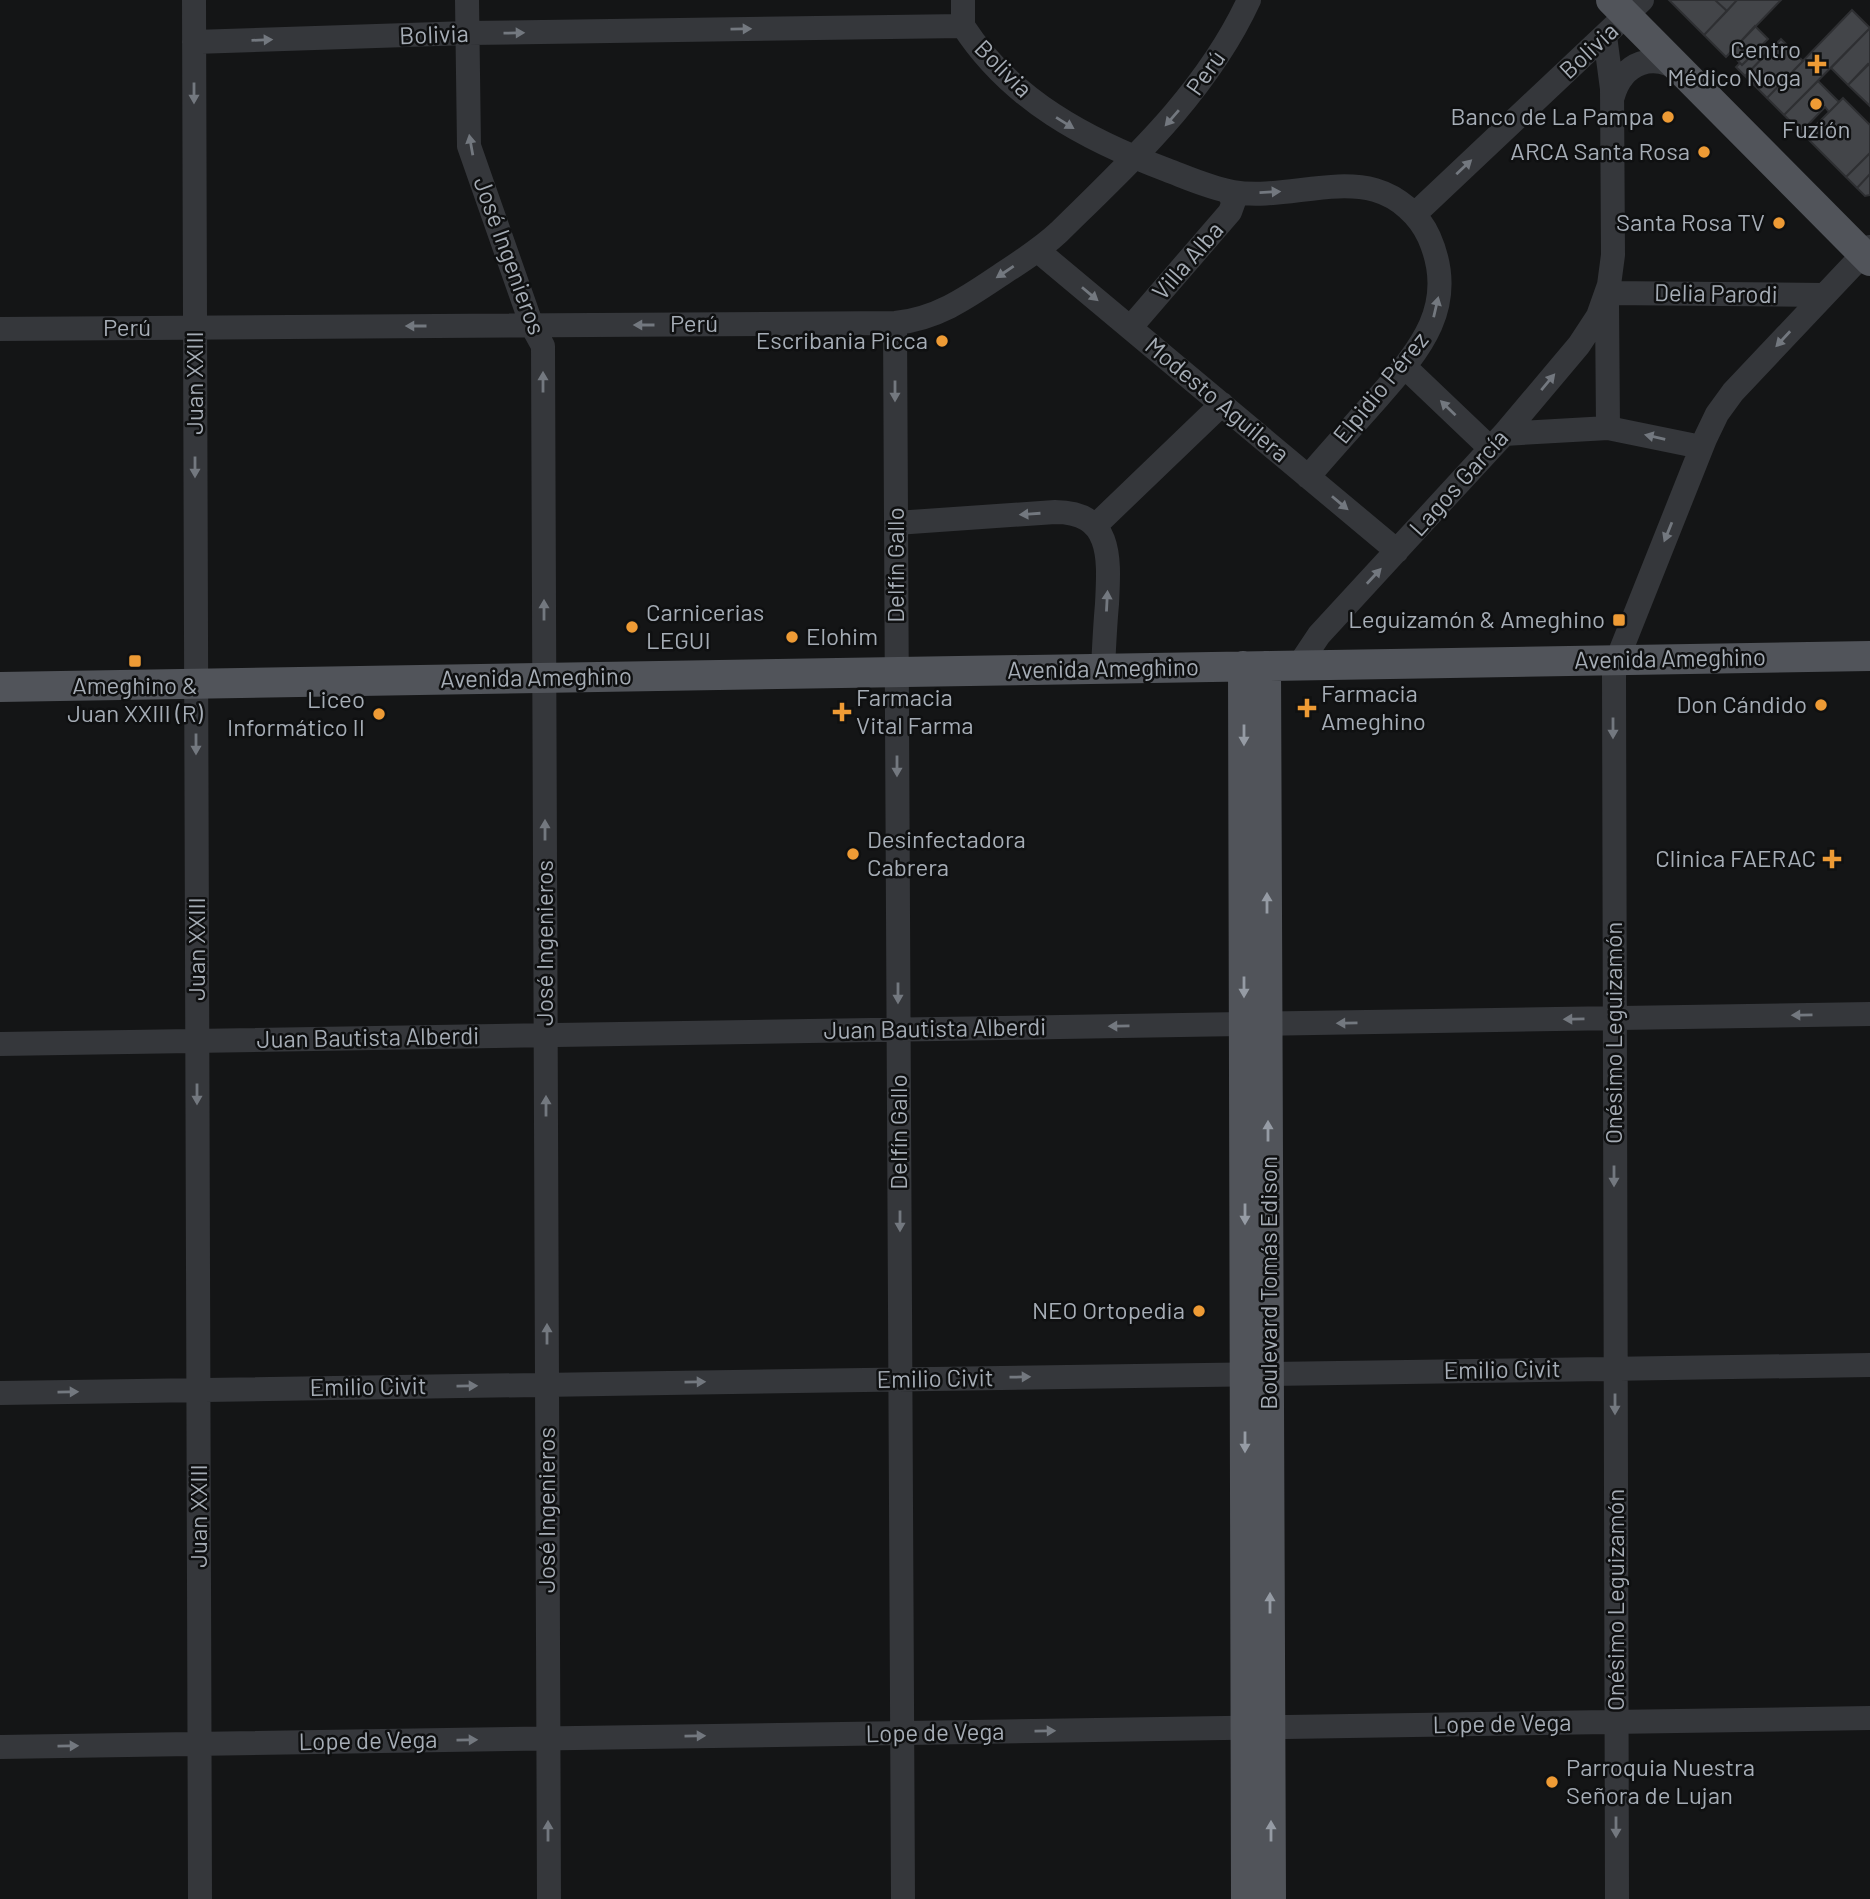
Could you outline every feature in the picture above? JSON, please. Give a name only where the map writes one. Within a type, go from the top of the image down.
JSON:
[{"type":"main road","points":[[1627,9],[1684,74],[1868,249]]},
{"type":"main road","points":[[1627,9],[1868,249]]},
{"type":"main road","name":"Avenida Ameghino","points":[[0,687],[1870,656]]},
{"type":"main road","name":"Boulevard Tomás Edison","points":[[1246,1899],[1258,1727],[1255,666]]},
{"type":"main road","name":"Boulevard Tomás Edison","points":[[1258,1727],[1271,1899]]},
{"type":"street","name":"Juan XXIII","points":[[194,0],[200,1899]]},
{"type":"street","name":"José Ingenieros","points":[[467,0],[469,146],[532,326],[543,346],[549,1899]]},
{"type":"street","points":[[963,0],[963,26]]},
{"type":"street","name":"Perú","points":[[0,329],[895,323],[917,320],[950,307],[1055,237],[1168,123],[1224,47],[1249,0]]},
{"type":"street","name":"Bolivia","points":[[194,42],[468,33],[963,26],[996,68],[1038,104],[1086,135],[1134,158],[1227,191],[1246,193],[1366,188],[1392,197],[1415,214],[1627,9]]},
{"type":"street","name":"Lagos García","points":[[1608,428],[1607,293],[1614,255],[1612,96],[1627,9]]},
{"type":"street","points":[[1612,96],[1625,72],[1644,61],[1662,62],[1684,74]]},
{"type":"street","name":"Villa Alba","points":[[1130,328],[1230,212],[1234,201],[1227,191]]},
{"type":"street","name":"Elpidio Pérez","points":[[1308,477],[1405,367],[1427,335],[1439,296],[1439,274],[1435,252],[1415,214]]},
{"type":"street","name":"Onésimo Leguizamón","points":[[1616,1899],[1613,690],[1617,660],[1701,447],[1717,414],[1733,392],[1868,249]]},
{"type":"street","name":"Modesto Aguilera","points":[[1037,250],[1397,551]]},
{"type":"street","name":"Lagos García","points":[[1299,666],[1317,638],[1497,441],[1584,339],[1598,316],[1607,293]]},
{"type":"street","name":"Delia Parodi","points":[[1607,293],[1824,295]]},
{"type":"street","name":"Delfín Gallo","points":[[895,323],[903,1899]]},
{"type":"street","points":[[1405,367],[1497,441],[1608,428],[1701,447]]},
{"type":"street","points":[[1095,526],[1222,404]]},
{"type":"street","points":[[896,523],[1062,512],[1083,518],[1095,526],[1103,538],[1108,559],[1103,669]]},
{"type":"street","name":"Juan Bautista Alberdi","points":[[0,1044],[1870,1014]]},
{"type":"street","name":"Emilio Civit","points":[[0,1393],[1870,1364]]},
{"type":"street","name":"Lope de Vega","points":[[0,1747],[1870,1718]]},
{"type":"building","points":[[1669,0],[1715,0],[1727,11],[1704,35]]},
{"type":"building","points":[[1715,0],[1737,0],[1727,11]]},
{"type":"building","points":[[1737,0],[1781,0],[1726,57],[1704,35]]},
{"type":"building","name":"Centro Médico Noga","points":[[1852,10],[1870,28],[1784,115],[1767,98]]},
{"type":"building","points":[[1755,26],[1768,39],[1742,65],[1730,53]]},
{"type":"building","points":[[1870,28],[1870,63],[1848,85],[1831,68]]},
{"type":"building","points":[[1781,39],[1803,61],[1767,98],[1745,76]]},
{"type":"building","points":[[1764,44],[1770,50],[1745,76],[1736,67],[1740,63],[1742,65]]},
{"type":"building","points":[[1868,64],[1870,66],[1870,106],[1848,85]]},
{"type":"building","name":"Fuzión","points":[[1818,81],[1839,102],[1829,112],[1825,107],[1801,132],[1784,115]]},
{"type":"building","points":[[1843,98],[1870,125],[1870,153],[1846,177],[1805,136]]},
{"type":"building","points":[[1870,153],[1870,174],[1857,188],[1846,177]]},
{"type":"building","points":[[1870,174],[1870,195],[1865,196],[1857,188]]},
{"type":"place","name":"Centro Médico Noga","points":[[1817,64]]},
{"type":"place","name":"Fuzión","points":[[1816,104]]},
{"type":"place","name":"Banco de La Pampa","points":[[1668,117]]},
{"type":"place","name":"ARCA Santa Rosa","points":[[1704,152]]},
{"type":"place","name":"Santa Rosa TV","points":[[1779,223]]},
{"type":"place","name":"Escribania Picca","points":[[942,341]]},
{"type":"place","name":"Leguizamón & Ameghino","points":[[1619,620]]},
{"type":"place","name":"Carnicerias LEGUI","points":[[632,627]]},
{"type":"place","name":"Elohim","points":[[792,637]]},
{"type":"place","name":"Ameghino & Juan XXIII (R)","points":[[135,661]]},
{"type":"place","name":"Don Cándido","points":[[1821,705]]},
{"type":"place","name":"Farmacia Ameghino","points":[[1307,708]]},
{"type":"place","name":"Farmacia Vital Farma","points":[[842,712]]},
{"type":"place","name":"Liceo Informático II","points":[[379,714]]},
{"type":"place","name":"Desinfectadora Cabrera","points":[[853,854]]},
{"type":"place","name":"Clinica FAERAC","points":[[1832,859]]},
{"type":"place","name":"NEO Ortopedia","points":[[1199,1311]]},
{"type":"place","name":"Parroquia Nuestra Señora de Lujan","points":[[1552,1782]]}]
